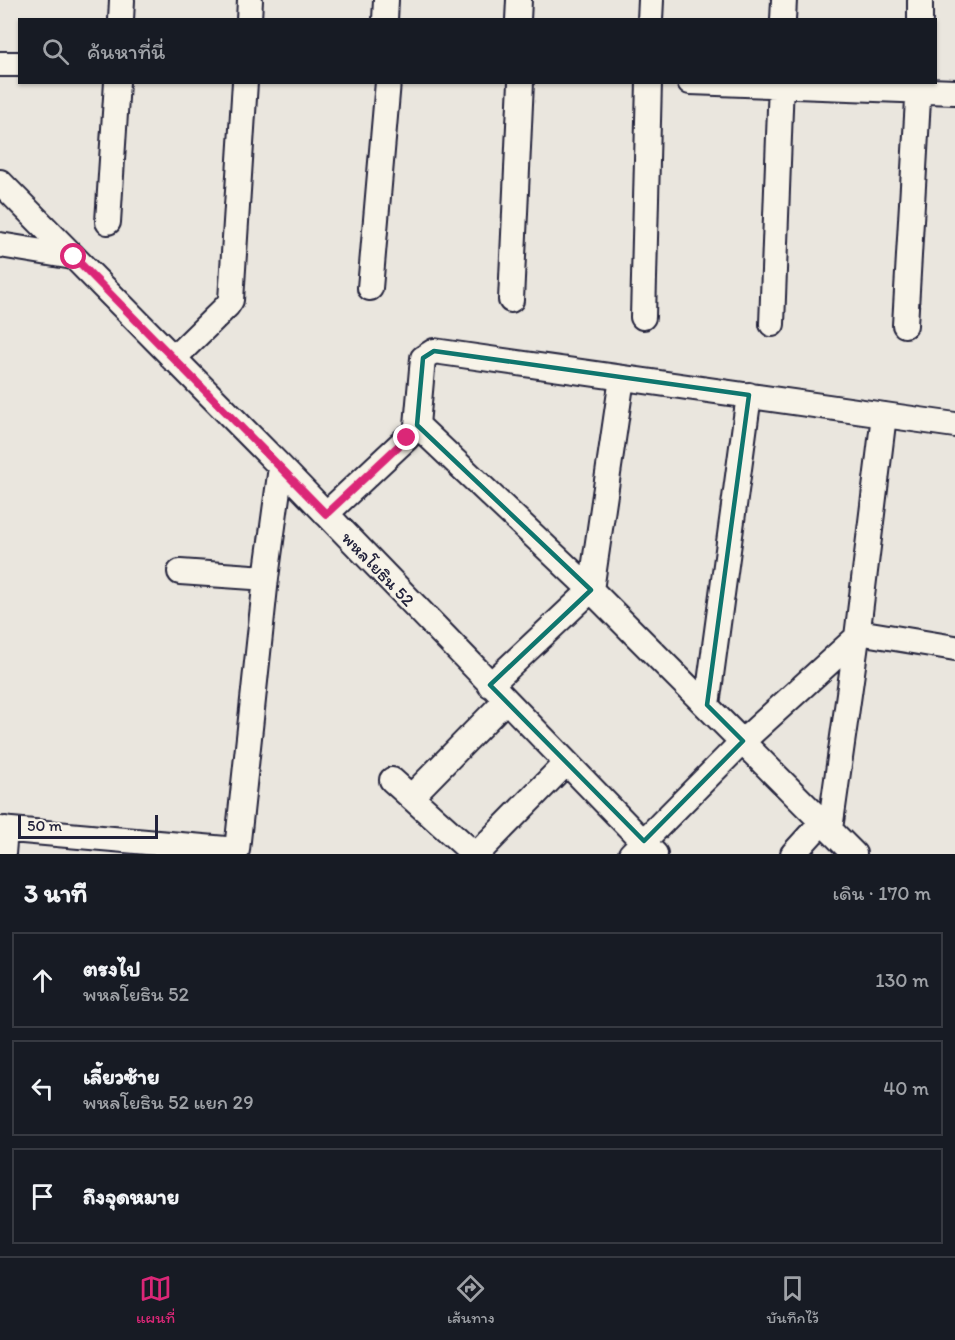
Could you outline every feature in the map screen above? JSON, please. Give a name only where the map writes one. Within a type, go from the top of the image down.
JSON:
[{"type":"street","points":[[121,18],[122,0]]},
{"type":"street","points":[[249,18],[250,0]]},
{"type":"street","points":[[385,18],[386,0]]},
{"type":"street","points":[[518,18],[519,0]]},
{"type":"street","points":[[650,18],[651,0]]},
{"type":"street","points":[[783,18],[784,0]]},
{"type":"street","points":[[920,0],[920,18]]},
{"type":"street","points":[[0,64],[18,64]]},
{"type":"street","points":[[108,222],[117,84]]},
{"type":"street","points":[[173,359],[231,300],[245,84]]},
{"type":"street","points":[[370,288],[388,84]]},
{"type":"street","points":[[511,300],[521,84]]},
{"type":"street","points":[[643,317],[649,84]]},
{"type":"street","points":[[772,324],[781,84],[919,86],[955,92]]},
{"type":"street","points":[[904,325],[919,86]]},
{"type":"street","name":"พหลโยธิน 52","points":[[0,182],[281,467],[566,763],[643,850]]},
{"type":"street","points":[[0,245],[74,257]]},
{"type":"street","points":[[854,854],[591,590],[417,425],[423,358],[434,351],[955,425]]},
{"type":"street","points":[[411,798],[498,693],[591,590],[622,378]]},
{"type":"street","points":[[707,705],[748,395]]},
{"type":"street","points":[[793,854],[826,825],[857,635],[884,415]]},
{"type":"street","points":[[326,514],[407,438]]},
{"type":"street","points":[[3,854],[2,829],[117,847],[237,850],[266,578],[281,467]]},
{"type":"street","points":[[180,572],[266,578]]},
{"type":"street","points":[[857,635],[955,648]]},
{"type":"street","points":[[643,850],[743,741],[857,635]]},
{"type":"street","points":[[392,780],[475,854],[566,763]]},
{"type":"highlighted area","points":[[434,351],[749,395],[707,705],[743,741],[644,841],[490,685],[591,590],[417,425],[423,358]]},
{"type":"route","points":[[74,257],[326,514],[407,438]]}]
